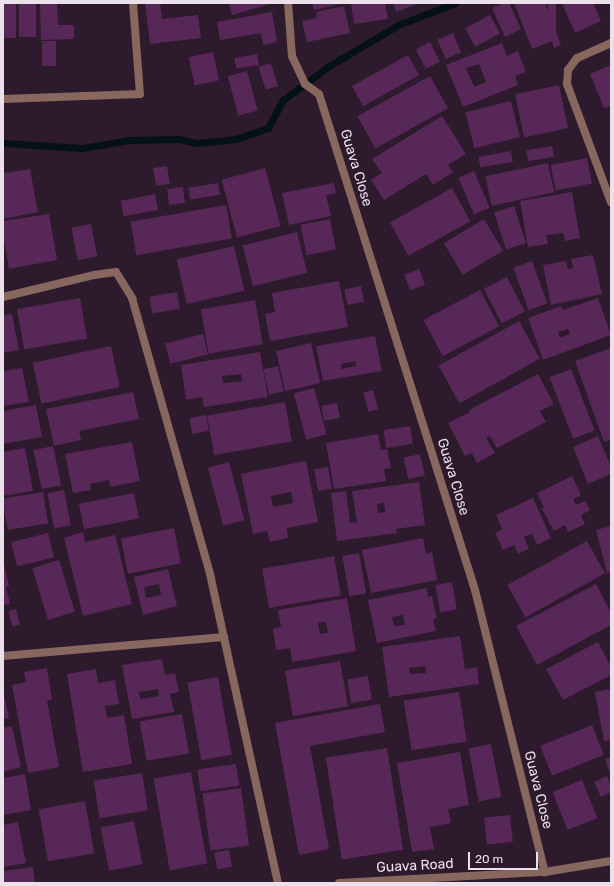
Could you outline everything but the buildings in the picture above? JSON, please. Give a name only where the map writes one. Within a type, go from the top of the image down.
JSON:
[{"type":"street","points":[[3,99],[140,94],[133,3]]},
{"type":"street","name":"Guava Close","points":[[288,3],[292,56],[305,84],[319,94],[475,590],[546,872]]},
{"type":"street","points":[[611,43],[577,58],[568,70],[567,84],[611,202]]},
{"type":"street","points":[[3,297],[94,275],[116,272],[132,298],[210,574],[278,883]]},
{"type":"street","points":[[3,656],[224,637]]},
{"type":"street","name":"Guava Road","points":[[340,883],[546,872],[611,860]]},
{"type":"waterway","points":[[3,143],[82,148],[130,140],[179,139],[197,143],[236,139],[268,128],[283,100],[329,66],[398,25],[455,3]]}]
